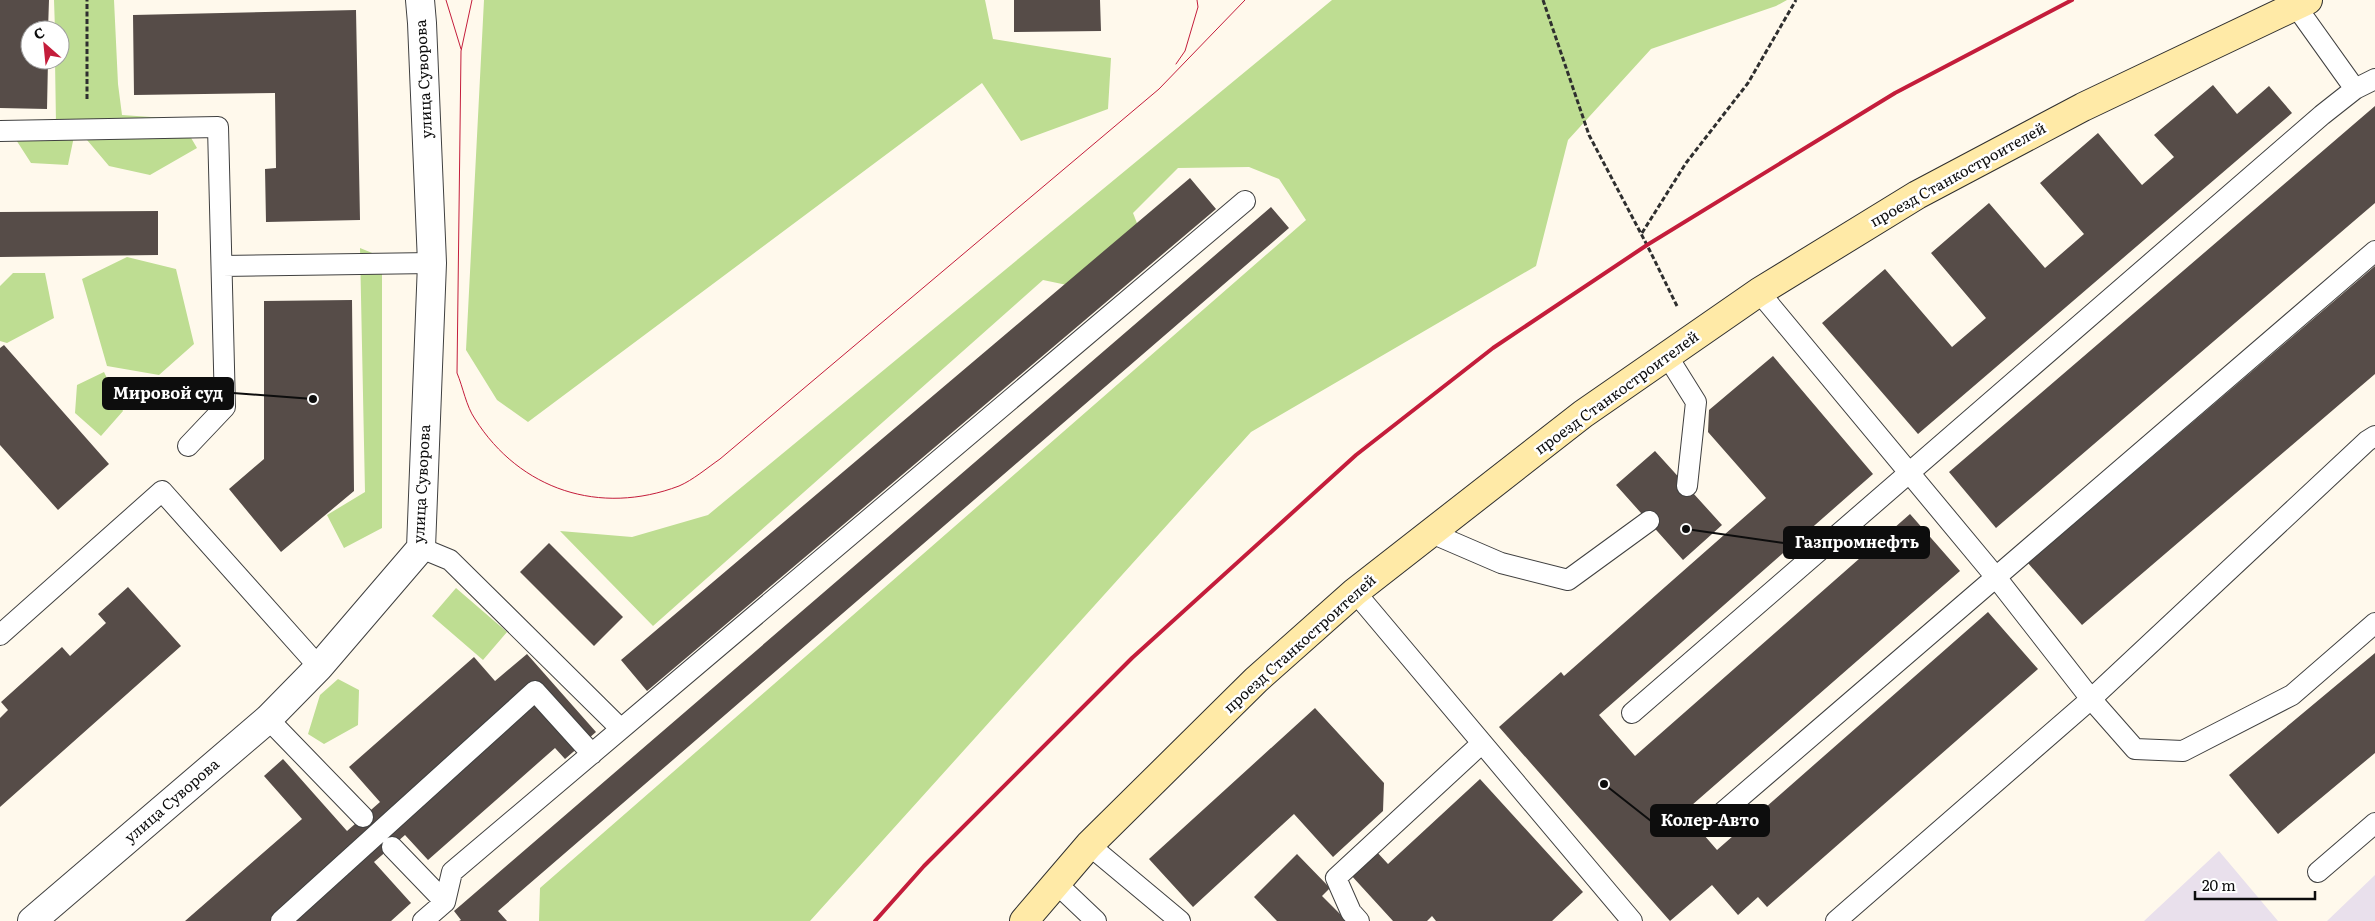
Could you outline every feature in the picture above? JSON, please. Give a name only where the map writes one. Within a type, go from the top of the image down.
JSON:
[{"type":"main road","name":"проезд Станкостроителей","points":[[1024,921],[1089,846],[1256,680],[1355,592],[1429,532],[1583,414],[1666,354],[1694,337],[1758,292],[1926,190],[2083,107],[2301,3]]},
{"type":"street","name":"улица Суворова","points":[[32,921],[268,719],[319,667],[421,548],[432,263],[420,0]]},
{"type":"lane","points":[[2301,3],[2355,89]]},
{"type":"lane","points":[[1632,713],[2322,114],[2355,89],[2375,79]]},
{"type":"lane","points":[[0,131],[218,127],[225,407],[188,446]]},
{"type":"lane","points":[[424,921],[445,902],[452,872],[1245,201]]},
{"type":"lane","points":[[1709,824],[2375,251]]},
{"type":"lane","points":[[222,266],[432,263]]},
{"type":"lane","points":[[1758,292],[1995,576],[2091,699],[2135,749],[2183,751],[2292,695],[2375,623]]},
{"type":"lane","points":[[1666,354],[1696,402],[1687,486]]},
{"type":"lane","points":[[1836,921],[2091,699],[2353,454],[2375,436]]},
{"type":"lane","points":[[2,628],[162,491],[319,667]]},
{"type":"lane","points":[[1429,532],[1501,563],[1568,580],[1649,521]]},
{"type":"lane","points":[[421,548],[450,560],[621,729]]},
{"type":"lane","points":[[1355,592],[1481,744],[1632,921]]},
{"type":"lane","points":[[281,921],[535,691],[592,754]]},
{"type":"lane","points":[[268,719],[363,817]]},
{"type":"lane","points":[[1359,921],[1351,912],[1336,878],[1481,744]]},
{"type":"lane","points":[[2318,872],[2375,823]]},
{"type":"lane","points":[[1089,846],[1180,921]]},
{"type":"lane","points":[[392,847],[445,902]]},
{"type":"lane","points":[[1057,884],[1096,921]]},
{"type":"path","points":[[87,0],[87,129]]},
{"type":"path","points":[[1543,0],[1589,135],[1641,234],[1666,287],[1694,337]]},
{"type":"path","points":[[1641,234],[1686,163],[1748,83],[1796,0]]},
{"type":"shaded area","points":[[2219,851],[2278,921],[2144,921]]},
{"type":"shaded area","points":[[2375,875],[2375,921],[2327,921]]},
{"type":"green space","points":[[54,0],[114,0],[118,84],[122,115],[180,119],[197,148],[150,175],[109,166],[76,127],[68,165],[31,163],[11,132],[56,124],[55,70],[70,70],[70,20],[55,20]]},
{"type":"green space","points":[[484,0],[985,0],[993,39],[1111,58],[1108,109],[1021,141],[982,83],[528,422],[497,400],[466,350]]},
{"type":"green space","points":[[1332,0],[1787,0],[1776,6],[1651,49],[1568,140],[1536,266],[1251,432],[810,921],[539,921],[540,888],[1306,220],[1279,179],[1249,167],[1178,168],[1133,213],[1144,241],[1086,289],[1043,280],[653,626],[560,531],[632,537],[708,515]]},
{"type":"green space","points":[[360,248],[382,257],[382,528],[344,548],[327,515],[365,492]]},
{"type":"green space","points":[[127,257],[176,269],[194,344],[159,375],[107,366],[82,279]]},
{"type":"green space","points":[[13,273],[45,273],[54,318],[7,343],[0,341],[0,286]]},
{"type":"green space","points":[[104,372],[123,411],[101,436],[75,413],[77,385]]},
{"type":"green space","points":[[456,588],[507,632],[483,660],[432,616]]},
{"type":"green space","points":[[338,679],[359,690],[358,725],[324,744],[308,734],[320,695]]},
{"type":"building","points":[[0,0],[49,0],[48,20],[20,20],[20,70],[48,70],[47,109],[0,108]]},
{"type":"building","points":[[1014,0],[1100,0],[1101,31],[1014,32]]},
{"type":"building","points":[[356,10],[360,220],[266,222],[265,169],[276,168],[275,93],[134,95],[133,15]]},
{"type":"building","points":[[2213,85],[2237,114],[2269,86],[2292,113],[1918,434],[1822,323],[1885,269],[1952,347],[1986,318],[1931,253],[1989,203],[2045,268],[2084,234],[2040,183],[2098,133],[2142,185],[2174,157],[2154,135]]},
{"type":"building","points":[[2375,106],[2375,203],[1996,528],[1949,472]]},
{"type":"building","points":[[1190,178],[1216,209],[647,691],[621,660]]},
{"type":"building","points":[[1271,207],[1289,228],[498,911],[507,921],[459,921],[461,920],[454,911]]},
{"type":"building","points":[[158,211],[158,255],[0,257],[0,212]]},
{"type":"building","points":[[2375,266],[2375,374],[2082,625],[2028,563]]},
{"type":"building","points":[[352,300],[354,491],[281,552],[229,489],[264,459],[264,301]]},
{"type":"building","points":[[4,345],[109,464],[58,510],[0,445],[0,348]]},
{"type":"building","points":[[1773,356],[1873,474],[1599,715],[1635,756],[1910,514],[1960,571],[1684,812],[1717,850],[1988,612],[2038,669],[1767,907],[1758,897],[1738,915],[1712,885],[1670,921],[1499,727],[1561,672],[1564,676],[1766,498],[1708,432],[1709,410]]},
{"type":"building","points":[[1655,451],[1722,525],[1683,560],[1616,485]]},
{"type":"building","points":[[549,543],[623,617],[594,646],[520,572]]},
{"type":"building","points":[[128,587],[181,646],[0,807],[0,718],[8,710],[1,702],[62,647],[70,656],[106,623],[98,614]]},
{"type":"building","points":[[2375,653],[2375,753],[2278,834],[2229,775]]},
{"type":"building","points":[[527,654],[596,732],[565,759],[555,748],[428,860],[405,835],[374,862],[411,903],[391,921],[185,921],[302,819],[264,776],[283,759],[347,831],[380,802],[349,767],[474,657],[495,681]]},
{"type":"building","points":[[1315,708],[1384,783],[1383,811],[1333,857],[1294,814],[1193,907],[1149,859]]},
{"type":"building","points":[[1480,779],[1583,892],[1552,921],[1436,921],[1432,916],[1427,921],[1393,921],[1350,874],[1376,851],[1388,864]]},
{"type":"building","points":[[1297,854],[1330,888],[1322,896],[1347,921],[1277,921],[1254,897]]},
{"type":"tram line","points":[[446,0],[461,49]]},
{"type":"tram line","points":[[472,0],[461,51],[457,373],[475,419],[493,443],[515,464],[538,479],[564,490],[592,497],[620,498],[649,495],[679,486],[720,459],[1159,89],[1245,0]]},
{"type":"tram line","points":[[1176,64],[1185,51],[1198,7],[1197,0]]},
{"type":"railway","points":[[875,921],[924,866],[1132,658],[1356,455],[1493,348],[1647,245],[1895,93],[2072,0]]},
{"type":"place","name":"Мировой суд","points":[[313,399]]},
{"type":"place","name":"Газпромнефть","points":[[1686,529]]},
{"type":"place","name":"Колер-Авто","points":[[1604,784]]}]
